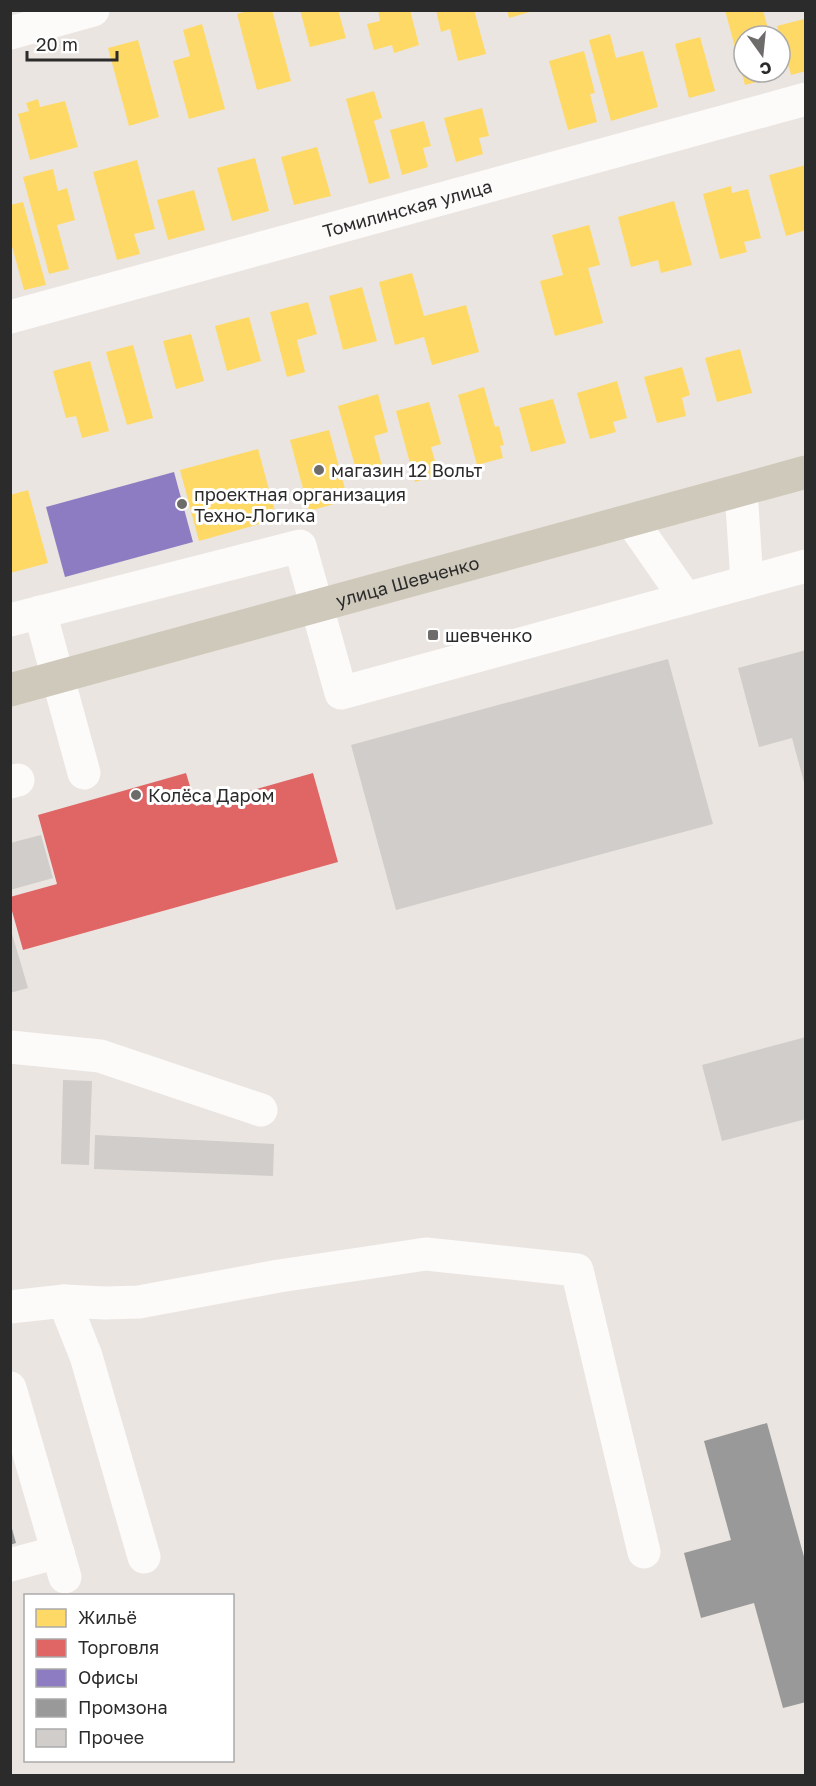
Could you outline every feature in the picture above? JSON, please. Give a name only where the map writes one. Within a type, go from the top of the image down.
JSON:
[{"type":"main road","name":"улица Шевченко","points":[[10,690],[806,472]]},
{"type":"street","points":[[10,33],[93,10]]},
{"type":"street","name":"Томилинская улица","points":[[10,317],[806,99]]},
{"type":"street","points":[[741,490],[747,582]]},
{"type":"street","points":[[631,520],[686,598]]},
{"type":"street","points":[[84,773],[58,677],[25,616],[300,546],[340,693],[806,566]]},
{"type":"street","points":[[10,1047],[100,1056],[261,1110]]},
{"type":"street","points":[[10,1307],[64,1301],[139,1302],[279,1276],[426,1254],[577,1270],[644,1552]]},
{"type":"street","points":[[64,1301],[86,1356],[144,1557]]},
{"type":"street","points":[[10,1388],[62,1564],[10,1565]]},
{"type":"building: Жильё","points":[[250,10],[272,10],[291,81],[257,90],[237,14]]},
{"type":"building: Жильё","points":[[300,10],[338,10],[346,38],[310,47]]},
{"type":"building: Жильё","points":[[378,10],[410,10],[419,45],[394,53],[392,45],[374,50],[367,24],[380,21]]},
{"type":"building: Жильё","points":[[436,10],[474,10],[486,54],[458,61],[450,29],[441,32]]},
{"type":"building: Жильё","points":[[507,10],[533,10],[533,11],[509,18]]},
{"type":"building: Жильё","points":[[725,10],[763,10],[767,24],[732,24],[732,36]]},
{"type":"building: Жильё","points":[[804,19],[806,71],[792,75],[792,24],[785,24]]},
{"type":"building: Жильё","points":[[202,24],[225,109],[189,119],[173,61],[190,56],[183,30]]},
{"type":"building: Жильё","points":[[610,34],[616,58],[643,51],[658,107],[611,121],[589,40]]},
{"type":"building: Жильё","points":[[700,37],[715,91],[689,98],[675,44]]},
{"type":"building: Жильё","points":[[138,40],[159,117],[129,126],[108,48]]},
{"type":"building: Жильё","points":[[584,51],[595,93],[590,94],[597,122],[568,130],[549,61]]},
{"type":"building: Жильё","points":[[374,91],[382,118],[374,121],[390,178],[369,184],[346,99]]},
{"type":"building: Жильё","points":[[38,99],[40,107],[65,101],[78,147],[30,160],[18,114],[29,111],[26,103]]},
{"type":"building: Жильё","points":[[482,108],[489,136],[479,138],[483,154],[456,162],[444,118]]},
{"type":"building: Жильё","points":[[424,121],[431,146],[423,148],[428,167],[402,175],[390,130]]},
{"type":"building: Жильё","points":[[317,147],[331,196],[294,205],[281,157]]},
{"type":"building: Жильё","points":[[255,158],[269,211],[232,221],[217,168]]},
{"type":"building: Жильё","points":[[137,160],[155,229],[134,234],[140,254],[117,260],[93,172]]},
{"type":"building: Жильё","points":[[806,165],[806,230],[786,236],[769,175]]},
{"type":"building: Жильё","points":[[53,169],[58,191],[67,188],[75,220],[57,225],[69,269],[49,274],[23,177]]},
{"type":"building: Жильё","points":[[731,186],[732,193],[748,189],[761,238],[744,242],[747,252],[720,259],[703,194]]},
{"type":"building: Жильё","points":[[194,190],[205,230],[168,240],[157,200]]},
{"type":"building: Жильё","points":[[674,201],[692,265],[661,273],[658,260],[631,267],[618,217]]},
{"type":"building: Жильё","points":[[23,202],[46,285],[24,290],[10,239],[10,205]]},
{"type":"building: Жильё","points":[[589,225],[600,265],[588,268],[603,323],[555,336],[540,281],[563,275],[552,235]]},
{"type":"building: Жильё","points":[[412,273],[424,316],[466,305],[479,352],[432,365],[424,337],[395,345],[379,282]]},
{"type":"building: Жильё","points":[[362,287],[377,341],[343,350],[329,296]]},
{"type":"building: Жильё","points":[[308,302],[317,334],[297,340],[305,372],[287,377],[270,312]]},
{"type":"building: Жильё","points":[[249,317],[261,361],[227,371],[215,326]]},
{"type":"building: Жильё","points":[[191,334],[204,381],[176,389],[163,341]]},
{"type":"building: Жильё","points":[[133,345],[153,418],[127,425],[106,352]]},
{"type":"building: Жильё","points":[[740,349],[752,393],[717,402],[705,358]]},
{"type":"building: Жильё","points":[[90,361],[109,431],[82,438],[76,416],[66,418],[53,371]]},
{"type":"building: Жильё","points":[[682,367],[690,395],[682,398],[686,416],[657,423],[644,377]]},
{"type":"building: Жильё","points":[[617,381],[627,418],[613,422],[616,432],[590,439],[577,393]]},
{"type":"building: Жильё","points":[[484,387],[495,427],[499,426],[504,445],[500,446],[503,458],[477,465],[458,395]]},
{"type":"building: Жильё","points":[[378,394],[388,432],[374,436],[382,466],[357,473],[338,406]]},
{"type":"building: Жильё","points":[[553,399],[566,443],[531,452],[519,408]]},
{"type":"building: Жильё","points":[[429,402],[441,444],[431,447],[439,475],[415,482],[396,411]]},
{"type":"building: Жильё","name":"магазин 12 Вольт","points":[[329,430],[348,500],[309,511],[290,440]]},
{"type":"building: Жильё","points":[[258,449],[277,519],[199,541],[180,470]]},
{"type":"building: Жильё","points":[[28,490],[48,563],[10,573],[10,495]]},
{"type":"building: Торговля","points":[[186,773],[196,806],[313,773],[338,862],[23,950],[10,897],[57,884],[38,815]]},
{"type":"building: Офисы","points":[[174,472],[193,542],[65,577],[46,507]]},
{"type":"building: Промзона","points":[[767,1423],[806,1564],[806,1702],[783,1708],[754,1603],[701,1618],[684,1553],[731,1540],[704,1441]]},
{"type":"building: Промзона","points":[[10,1526],[16,1543],[10,1545]]},
{"type":"building: Прочее","points":[[806,650],[805,786],[792,738],[759,747],[738,668]]},
{"type":"building: Прочее","points":[[668,659],[713,824],[396,910],[351,745]]},
{"type":"building: Прочее","points":[[41,835],[53,878],[10,890],[10,843]]},
{"type":"building: Прочее","points":[[10,927],[28,988],[10,993]]},
{"type":"building: Прочее","points":[[806,1037],[806,1119],[722,1141],[702,1065]]},
{"type":"building: Прочее","points":[[63,1080],[92,1081],[89,1165],[61,1164]]},
{"type":"building: Прочее","points":[[95,1135],[274,1144],[273,1176],[94,1169]]},
{"type":"place","name":"магазин 12 Вольт","points":[[319,470]]},
{"type":"place","name":"проектная организация Техно-Логика","points":[[182,504]]},
{"type":"place","name":"шевченко","points":[[433,635]]},
{"type":"place","name":"Колёса Даром","points":[[136,795]]}]
